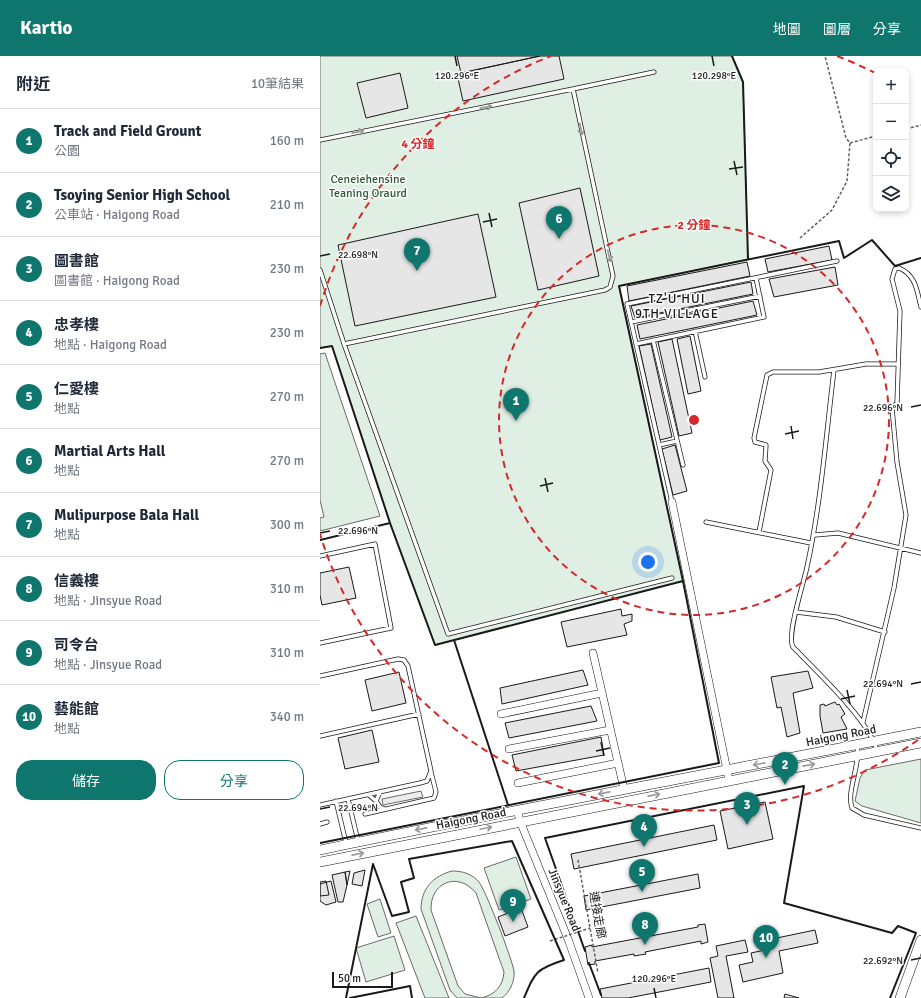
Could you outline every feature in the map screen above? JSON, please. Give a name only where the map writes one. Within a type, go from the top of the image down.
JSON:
[{"type":"street","points":[[672,502],[729,780]]},
{"type":"street","points":[[594,653],[610,730],[627,800]]},
{"type":"street","points":[[501,714],[602,693]]},
{"type":"street","points":[[509,749],[610,730]]},
{"type":"street","name":"Haigong Road","points":[[320,850],[517,810],[727,771],[921,732]]},
{"type":"street","name":"Haigong Road","points":[[320,862],[520,821],[921,743]]},
{"type":"street","points":[[518,783],[618,763]]},
{"type":"street","name":"Jinsyue Road","points":[[517,810],[520,821],[568,938],[589,998]]},
{"type":"street","points":[[900,998],[918,954],[921,940]]},
{"type":"lane","points":[[320,140],[654,72]]},
{"type":"lane","points":[[344,344],[606,290],[610,287],[613,276],[573,89]]},
{"type":"lane","points":[[672,502],[627,304],[837,262]]},
{"type":"lane","points":[[863,722],[885,632],[901,548],[906,511],[896,462],[892,408],[897,403],[900,311],[892,279],[895,269],[899,268],[910,275],[915,285],[921,307]]},
{"type":"lane","points":[[320,270],[344,344],[448,634],[672,578]]},
{"type":"lane","points":[[636,344],[764,317],[756,278]]},
{"type":"lane","points":[[631,322],[760,296]]},
{"type":"lane","points":[[695,331],[705,377]]},
{"type":"lane","points":[[654,340],[683,465]]},
{"type":"lane","points":[[758,532],[771,470],[765,461],[766,445],[755,442],[754,438],[767,375],[773,372],[802,373],[834,370],[866,364],[898,364]]},
{"type":"lane","points":[[834,370],[815,535],[796,612],[791,644],[863,722],[874,741],[877,752]]},
{"type":"lane","points":[[659,445],[677,441]]},
{"type":"lane","points":[[706,522],[812,544]]},
{"type":"lane","points":[[815,535],[838,533],[921,553]]},
{"type":"lane","points":[[320,556],[375,544],[391,628],[320,643]]},
{"type":"lane","points":[[796,612],[836,617],[885,632]]},
{"type":"lane","points":[[320,676],[402,659],[408,666],[435,786],[435,795],[430,799],[365,814]]},
{"type":"lane","points":[[320,736],[419,714]]},
{"type":"lane","points":[[857,745],[859,755],[851,799],[852,808],[864,815],[921,828]]},
{"type":"lane","points":[[320,805],[427,781],[431,771]]},
{"type":"lane","points":[[420,783],[428,782],[435,786]]},
{"type":"lane","points":[[371,812],[376,806],[376,801],[380,792]]},
{"type":"lane","points":[[368,794],[380,807],[387,809]]},
{"type":"lane","points":[[348,799],[358,842]]},
{"type":"lane","points":[[336,801],[346,845]]},
{"type":"path","points":[[800,238],[832,210],[847,181],[850,143],[846,138],[825,56]]},
{"type":"path","points":[[909,128],[921,125]]},
{"type":"path","points":[[850,143],[873,137]]},
{"type":"path","name":"連接走廊","points":[[578,860],[598,973]]},
{"type":"path","points":[[550,941],[590,928]]},
{"type":"green space","name":"Ceneiehensine Teaning Oraurd","points":[[320,56],[732,56],[743,82],[748,259],[619,286],[683,581],[435,645],[390,523],[332,346],[320,348]]},
{"type":"green space","points":[[325,353],[380,516],[320,531],[320,518],[324,517],[320,500],[320,354]]},
{"type":"green space","points":[[921,759],[921,823],[862,806],[855,801],[860,778],[865,770]]},
{"type":"green space","points":[[516,857],[531,899],[499,910],[484,868]]},
{"type":"green space","points":[[452,871],[467,874],[479,882],[498,925],[514,971],[514,979],[511,986],[502,998],[481,998],[457,998],[450,990],[421,909],[423,895],[429,884],[439,876]],"holes":[[[454,881],[461,882],[469,886],[476,893],[504,972],[500,986],[490,995],[481,998],[465,994],[458,986],[431,910],[435,892],[446,883]]]},
{"type":"green space","points":[[380,899],[391,933],[378,937],[367,904]]},
{"type":"green space","points":[[416,916],[449,998],[425,998],[396,923]]},
{"type":"green space","points":[[394,936],[405,970],[366,982],[356,948]]},
{"type":"shaded area","points":[[421,791],[423,797],[383,805],[382,799]]},
{"type":"building","points":[[457,56],[540,56],[461,73]]},
{"type":"building","points":[[540,56],[559,56],[564,79],[463,101],[457,74]]},
{"type":"building","points":[[400,73],[408,108],[366,118],[357,83]]},
{"type":"building","points":[[580,188],[599,276],[538,290],[519,203]]},
{"type":"building","points":[[478,214],[496,297],[355,326],[338,245]]},
{"type":"building","points":[[829,246],[832,260],[768,272],[765,259]]},
{"type":"building","points":[[747,262],[750,276],[629,301],[627,286]]},
{"type":"building","points":[[835,267],[838,285],[774,297],[769,279]]},
{"type":"building","points":[[751,282],[753,294],[635,318],[631,306]]},
{"type":"building","points":[[753,301],[757,315],[640,339],[637,325]]},
{"type":"building","points":[[690,336],[701,391],[688,394],[677,339]]},
{"type":"building","points":[[672,339],[692,433],[679,436],[658,342]]},
{"type":"building","points":[[651,344],[672,437],[660,440],[639,346]]},
{"type":"building","points":[[675,445],[687,491],[673,495],[662,449]]},
{"type":"building","points":[[349,567],[356,598],[322,605],[320,595],[320,573]]},
{"type":"building","points":[[621,609],[622,616],[632,614],[632,621],[624,624],[627,635],[567,647],[561,622]]},
{"type":"building","points":[[583,670],[588,685],[502,704],[500,688]]},
{"type":"building","points":[[808,671],[813,688],[793,693],[800,733],[787,737],[781,707],[777,708],[771,677]]},
{"type":"building","points":[[399,672],[406,703],[372,711],[365,680]]},
{"type":"building","points":[[835,702],[837,705],[839,704],[845,714],[841,717],[847,729],[823,733],[820,705],[824,704],[825,706]]},
{"type":"building","points":[[591,706],[597,721],[509,738],[505,723]]},
{"type":"building","points":[[372,730],[379,762],[345,769],[338,738]]},
{"type":"building","points":[[601,737],[604,755],[516,771],[512,755]]},
{"type":"building","points":[[765,802],[773,839],[728,849],[720,811]]},
{"type":"building","points":[[714,825],[717,840],[574,869],[571,854]]},
{"type":"building","points":[[365,870],[362,886],[352,884],[354,873]]},
{"type":"building","points":[[350,871],[347,885],[345,872]]},
{"type":"building","points":[[345,872],[347,885],[343,902],[338,902],[332,875]]},
{"type":"building","points":[[698,874],[700,888],[586,910],[584,896]]},
{"type":"building","points":[[326,881],[329,895],[320,896],[320,882]]},
{"type":"building","points":[[331,881],[336,902],[326,905],[320,901],[320,884]]},
{"type":"building","points":[[521,908],[528,927],[505,936],[498,917]]},
{"type":"building","points":[[705,924],[708,942],[701,944],[701,941],[645,952],[646,954],[634,956],[634,954],[595,961],[595,964],[588,965],[585,947],[592,945],[592,947],[698,927],[698,925]]},
{"type":"building","points":[[815,930],[818,943],[779,951],[783,973],[743,982],[739,965],[753,962],[751,953],[774,948],[772,939]]},
{"type":"building","points":[[745,940],[748,952],[726,956],[734,998],[718,998],[710,958],[718,956],[716,946]]},
{"type":"building","points":[[709,968],[711,982],[628,998],[602,998],[600,989]]},
{"type":"building","points":[[785,994],[799,998],[784,998]]},
{"type":"wall","points":[[732,56],[743,82],[748,259]]},
{"type":"wall","points":[[320,843],[719,763],[683,581],[619,286],[839,241],[844,258],[872,240],[895,266],[921,258]]},
{"type":"wall","points":[[320,348],[332,346],[390,523],[435,645],[683,581]]},
{"type":"wall","points":[[320,540],[390,523]]},
{"type":"wall","points":[[454,640],[508,805]]},
{"type":"wall","points":[[585,951],[545,838],[804,786],[784,903],[892,933],[898,926],[916,933],[890,998]]},
{"type":"wall","points":[[346,998],[373,864],[392,916],[409,912],[401,882],[414,878],[409,859],[512,841],[564,960],[542,969],[534,977],[524,998]]},
{"type":"wall","points":[[589,963],[601,995]]},
{"type":"wall","points":[[350,998],[410,986],[412,998]]},
{"type":"place","name":"Martial Arts Hall","points":[[559,239]]},
{"type":"place","name":"Mulipurpose Bala Hall","points":[[417,271]]},
{"type":"place","name":"Track and Field Grount","points":[[516,421]]},
{"type":"place","name":"Tsoying Senior High School","points":[[785,785]]},
{"type":"place","name":"圖書館","points":[[747,825]]},
{"type":"place","name":"忠孝樓","points":[[644,847]]},
{"type":"place","name":"仁愛樓","points":[[642,892]]},
{"type":"place","name":"司令台","points":[[513,922]]},
{"type":"place","name":"信義樓","points":[[645,945]]},
{"type":"place","name":"藝能館","points":[[766,958]]},
{"type":"district","name":"TZ'U HUI 9TH VILLAGE","points":[[677,306]]}]
